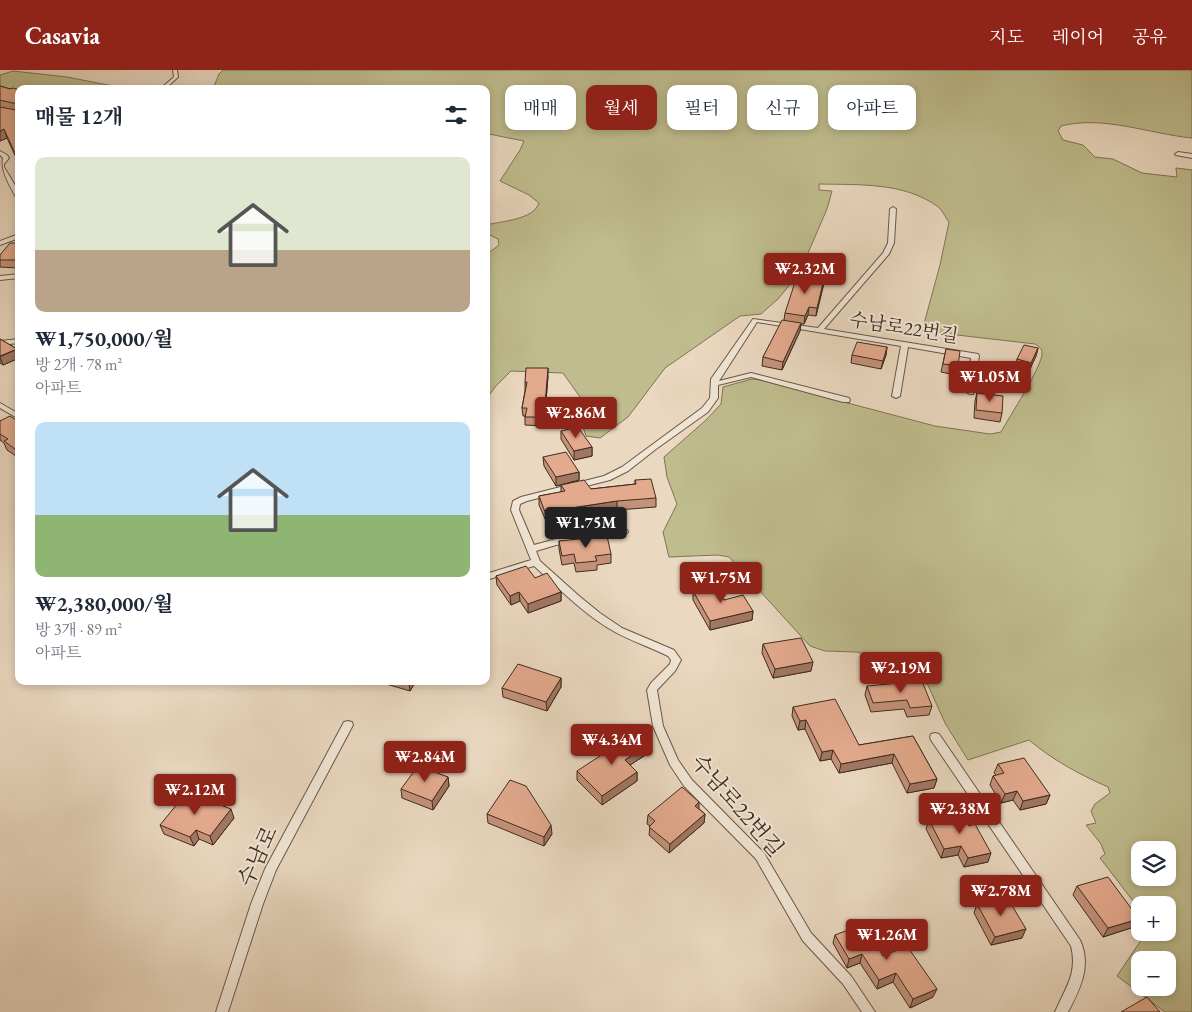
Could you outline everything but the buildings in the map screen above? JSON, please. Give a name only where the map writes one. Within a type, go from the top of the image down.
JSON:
[{"type":"lane","points":[[167,85],[176,77],[175,70]]},
{"type":"lane","points":[[0,153],[6,158],[1,167],[15,190]]},
{"type":"lane","points":[[1178,154],[1192,156]]},
{"type":"lane","points":[[819,331],[886,254],[890,243],[893,209]]},
{"type":"lane","points":[[0,243],[15,237]]},
{"type":"lane","points":[[0,278],[15,276]]},
{"type":"lane","name":"수남로22번길","points":[[869,1012],[846,980],[808,937],[760,856],[704,802],[688,784],[674,762],[658,726],[652,690],[657,681],[668,674],[676,660],[671,653],[618,629],[580,603],[536,562],[514,510],[516,504],[524,499],[607,478],[625,469],[705,410],[714,398],[715,379],[755,320],[975,356],[970,392]]},
{"type":"lane","points":[[0,343],[15,341]]},
{"type":"lane","points":[[896,396],[905,345]]},
{"type":"lane","points":[[715,384],[751,375],[846,400]]},
{"type":"lane","points":[[0,405],[15,415]]},
{"type":"lane","points":[[531,549],[556,542],[624,532]]},
{"type":"lane","points":[[490,576],[536,562]]},
{"type":"lane","name":"수남로","points":[[222,1012],[257,904],[271,869],[348,725]]},
{"type":"lane","points":[[935,737],[1076,944],[1081,957],[1081,968],[1061,1012]]},
{"type":"shaded area","points":[[223,70],[1192,70],[1192,138],[1126,126],[1093,123],[1061,126],[1058,131],[1063,140],[1083,145],[1095,157],[1113,159],[1142,173],[1177,177],[1176,168],[1192,170],[1192,1012],[1165,1012],[1144,996],[1176,996],[1176,951],[1134,951],[1141,941],[1176,941],[1176,896],[1131,896],[1131,898],[1100,858],[1105,854],[1101,844],[1086,825],[1096,823],[1091,811],[1095,804],[1110,793],[1108,787],[1067,766],[1029,740],[968,760],[945,723],[928,685],[912,673],[876,657],[857,652],[825,651],[810,646],[729,557],[718,555],[669,557],[663,532],[677,504],[667,477],[664,457],[706,420],[721,404],[723,387],[752,379],[760,380],[935,426],[990,434],[1001,432],[1037,369],[1042,351],[1035,344],[922,331],[940,265],[949,222],[939,207],[924,198],[910,193],[880,186],[819,184],[819,190],[832,191],[827,209],[805,260],[791,283],[778,299],[761,314],[740,316],[665,368],[628,417],[600,438],[586,436],[578,413],[580,397],[563,373],[511,371],[490,394],[490,252],[499,245],[498,239],[490,235],[490,224],[524,216],[536,209],[539,203],[529,195],[500,181],[524,141],[490,134],[490,85],[215,85],[219,74]]},
{"type":"shaded area","points":[[13,71],[67,77],[108,85],[15,85],[15,91],[0,89],[0,75]]},
{"type":"shaded area","points":[[1131,955],[1131,986],[1117,976]]}]
